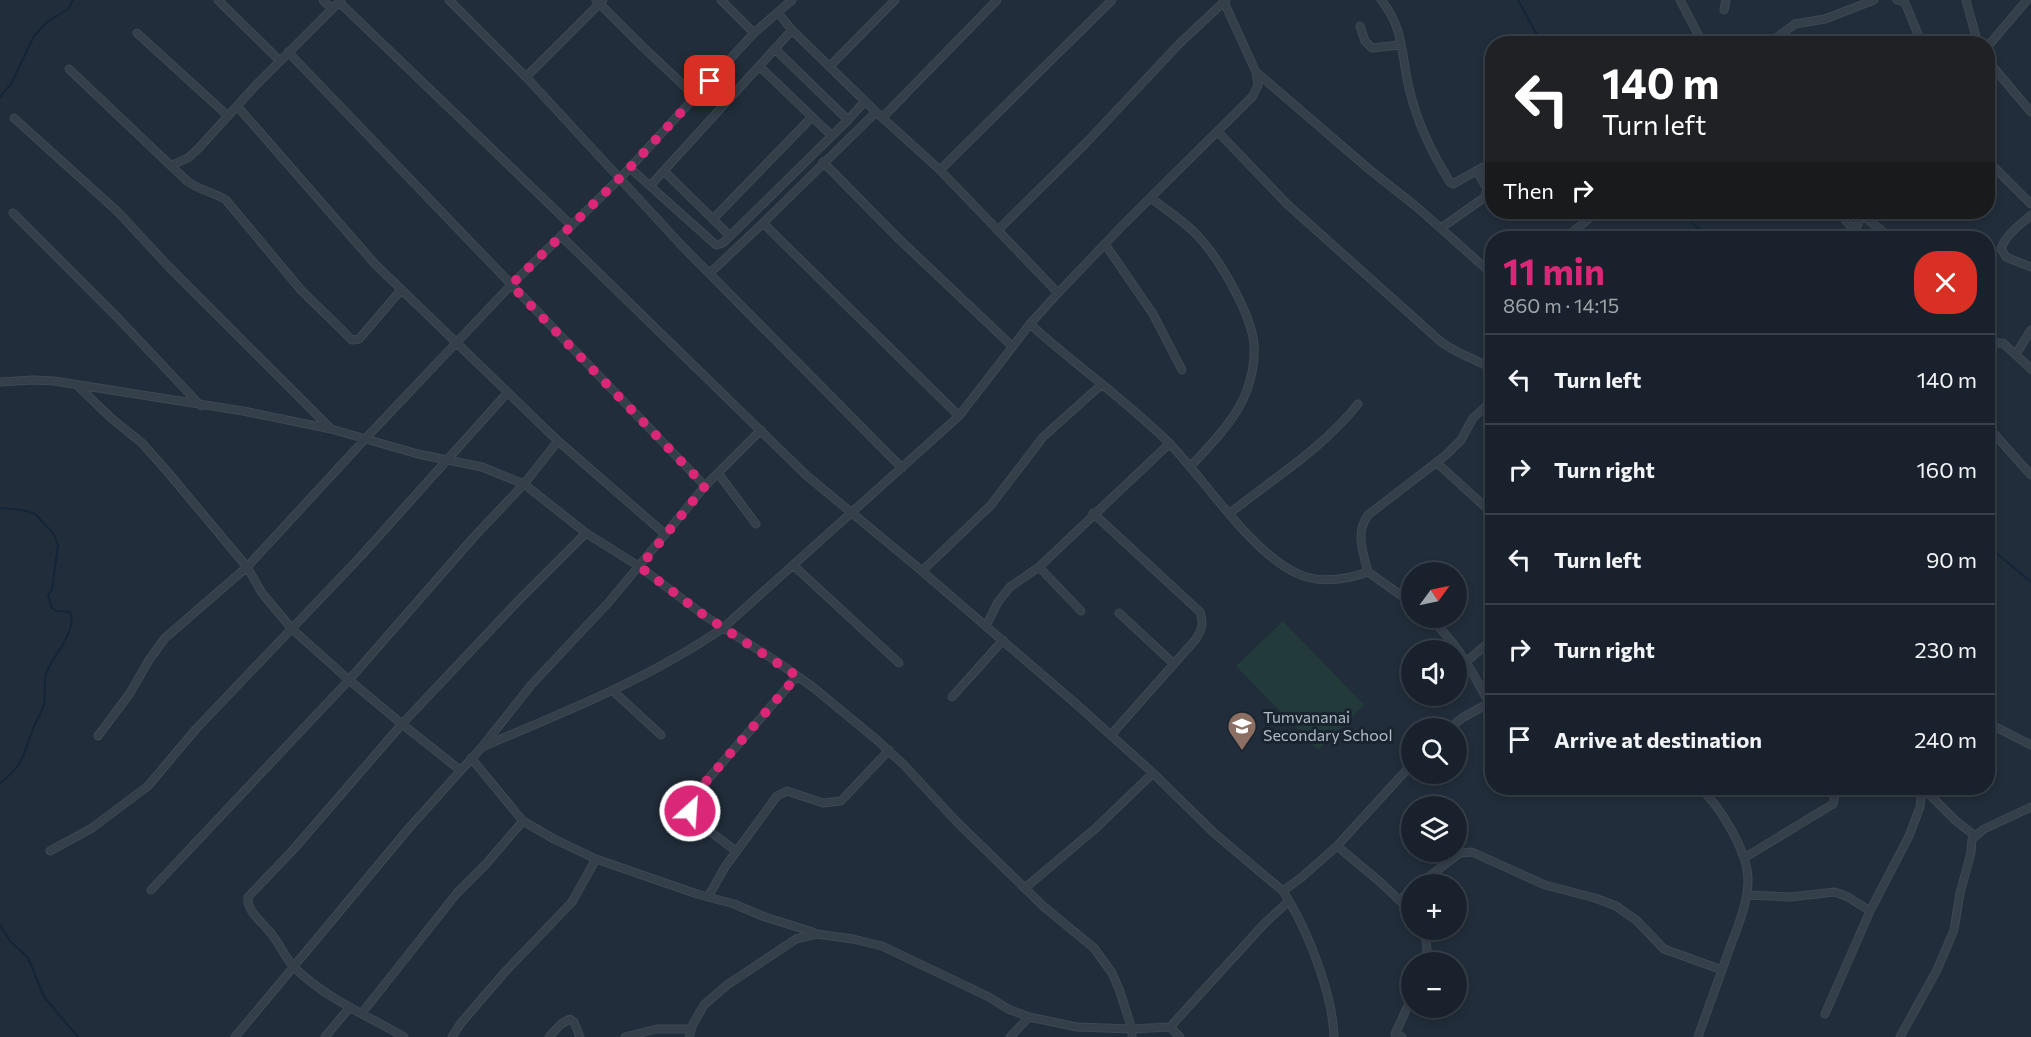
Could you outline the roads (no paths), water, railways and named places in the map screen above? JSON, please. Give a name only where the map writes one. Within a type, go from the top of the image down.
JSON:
[{"type":"street","points":[[218,0],[279,60]]},
{"type":"street","points":[[323,0],[332,9]]},
{"type":"street","points":[[449,0],[526,77],[619,179],[902,468]]},
{"type":"street","points":[[721,0],[754,33]]},
{"type":"street","points":[[98,736],[130,693],[165,638],[248,567],[511,285],[630,168],[754,33],[792,0]]},
{"type":"street","points":[[830,66],[895,0]]},
{"type":"street","points":[[882,117],[997,0]]},
{"type":"street","points":[[940,170],[1112,0]]},
{"type":"street","points":[[1382,0],[1399,29],[1409,88],[1423,133],[1437,162],[1453,184],[1485,166]]},
{"type":"street","points":[[1680,0],[1699,36]]},
{"type":"street","points":[[1724,10],[1726,0]]},
{"type":"street","points":[[1779,36],[1795,24],[1825,19],[1874,0]]},
{"type":"street","points":[[1897,0],[1906,5],[1919,36]]},
{"type":"street","points":[[1966,0],[1976,36]]},
{"type":"street","points":[[1995,38],[2027,0]]},
{"type":"street","points":[[172,165],[194,153],[279,60],[340,1],[571,225]]},
{"type":"street","points":[[526,77],[600,1],[642,47],[696,97]]},
{"type":"street","points":[[482,747],[612,690],[694,648],[723,628],[959,416],[1012,346],[1058,293],[1253,96],[1258,85],[1256,72],[1224,1],[1180,43],[1086,143],[998,230]]},
{"type":"street","points":[[778,13],[792,30],[865,101],[940,170],[1058,293]]},
{"type":"street","points":[[1360,26],[1365,41],[1372,48],[1400,45]]},
{"type":"street","points":[[650,186],[792,30]]},
{"type":"street","points":[[137,33],[228,116]]},
{"type":"street","points":[[775,49],[848,120]]},
{"type":"street","points":[[288,52],[705,486]]},
{"type":"street","points":[[759,66],[832,136]]},
{"type":"street","points":[[69,69],[194,186],[226,200],[301,290],[352,340],[358,339],[402,290]]},
{"type":"street","points":[[1995,70],[2031,111]]},
{"type":"street","points":[[1256,72],[1370,170],[1400,192],[1485,268]]},
{"type":"street","points":[[630,168],[716,246],[723,243],[865,101]]},
{"type":"street","points":[[237,106],[375,264],[558,441],[665,534]]},
{"type":"street","points":[[710,273],[876,111]]},
{"type":"street","points":[[713,219],[813,117]]},
{"type":"street","points":[[14,118],[45,143],[118,212],[191,290],[331,429]]},
{"type":"street","points":[[1218,132],[1287,204],[1440,341],[1458,354],[1485,365]]},
{"type":"street","points":[[823,162],[900,240],[1012,346]]},
{"type":"street","points":[[1995,169],[2031,204]]},
{"type":"street","points":[[664,171],[730,236]]},
{"type":"street","points":[[1477,171],[1485,185]]},
{"type":"street","points":[[1441,228],[1485,197]]},
{"type":"street","points":[[1151,198],[1188,227],[1228,276],[1253,339],[1254,354],[1250,381],[1243,400],[1220,434],[1190,467]]},
{"type":"street","points":[[13,213],[117,317],[201,406]]},
{"type":"street","points":[[2031,215],[2008,236],[2001,249],[2006,257],[2031,267]]},
{"type":"street","points":[[1574,231],[1588,219]]},
{"type":"street","points":[[1870,219],[1883,231]]},
{"type":"street","points":[[763,223],[959,416]]},
{"type":"street","points":[[561,236],[806,475],[1003,640],[1153,772],[1214,833],[1283,891],[1302,924],[1312,949],[1330,1007],[1334,1037]]},
{"type":"street","points":[[1105,244],[1153,314],[1182,370]]},
{"type":"street","points":[[1030,324],[1169,444],[1263,549],[1297,574],[1329,580],[1353,577],[1368,572]]},
{"type":"street","points":[[2016,354],[2031,330]]},
{"type":"street","points":[[1995,345],[2003,343],[2031,369]]},
{"type":"street","points":[[0,381],[33,380],[77,385],[243,411],[331,429],[418,454],[482,466],[524,484],[586,533],[640,567],[723,628],[797,676],[854,719],[889,750],[1043,906],[1095,948],[1104,959],[1119,988],[1132,1033]]},
{"type":"street","points":[[77,385],[111,418],[142,443],[248,567],[262,593],[292,629],[349,680],[460,770]]},
{"type":"street","points":[[922,571],[991,506],[1043,437],[1101,385]]},
{"type":"street","points":[[50,852],[92,828],[148,786],[196,729],[361,556],[508,392]]},
{"type":"street","points":[[1230,513],[1310,453],[1347,418],[1358,404]]},
{"type":"street","points":[[1401,595],[1368,572],[1360,538],[1364,521],[1373,511],[1456,446],[1473,418],[1485,407]]},
{"type":"street","points":[[235,1037],[293,966],[482,747],[532,684],[640,567],[705,486],[761,430]]},
{"type":"street","points":[[1995,435],[2031,476]]},
{"type":"street","points":[[151,890],[349,680],[473,538],[524,484],[558,441]]},
{"type":"street","points":[[986,626],[1002,596],[1010,587],[1040,567],[1093,513],[1169,444]]},
{"type":"street","points":[[1437,463],[1485,507]]},
{"type":"street","points":[[718,473],[756,524]]},
{"type":"street","points":[[1093,513],[1200,612],[1203,627],[1196,639],[1111,735]]},
{"type":"street","points":[[404,1037],[312,983],[293,966],[272,934],[250,908],[247,902],[248,897],[293,850],[402,724],[586,533]]},
{"type":"street","points":[[793,565],[899,663]]},
{"type":"street","points":[[1040,567],[1081,611]]},
{"type":"street","points":[[1119,613],[1174,664]]},
{"type":"street","points":[[1440,628],[1450,640]]},
{"type":"street","points":[[952,697],[1003,640]]},
{"type":"street","points":[[1485,646],[1467,661],[1485,692]]},
{"type":"street","points":[[736,851],[700,824],[690,811],[691,799],[797,676]]},
{"type":"street","points":[[612,690],[661,735]]},
{"type":"street","points":[[1462,718],[1485,706]]},
{"type":"street","points":[[1995,727],[2031,745]]},
{"type":"street","points":[[708,897],[736,851],[780,793],[790,791],[823,803],[841,801],[889,750]]},
{"type":"street","points":[[471,758],[523,821],[596,860],[734,904],[817,934],[882,946],[989,997],[1008,1009],[1029,1017],[1077,1027],[1132,1033],[1170,1027],[1264,924],[1289,901]]},
{"type":"street","points":[[1025,888],[1095,828],[1153,772]]},
{"type":"street","points":[[1283,891],[1337,846],[1401,776]]},
{"type":"street","points":[[1698,1037],[1748,895],[1748,877],[1744,858],[1722,814],[1706,795]]},
{"type":"street","points":[[1744,858],[1833,804],[1836,800],[1835,795]]},
{"type":"street","points":[[1826,1014],[1870,911],[1909,836],[1920,807],[1921,795]]},
{"type":"street","points":[[1928,795],[1974,835]]},
{"type":"street","points":[[1899,1037],[1937,970],[1954,930],[1960,893],[1971,854],[1972,838],[2031,807]]},
{"type":"street","points":[[362,1013],[458,893],[523,821]]},
{"type":"street","points":[[1337,846],[1399,900]]},
{"type":"street","points":[[1432,874],[1460,853],[1472,852],[1545,885],[1616,906],[1636,920],[1664,949],[1722,970]]},
{"type":"street","points":[[452,1037],[461,1023],[512,965],[572,902],[596,860]]},
{"type":"street","points":[[1748,895],[1790,897],[1835,892],[1848,897],[1870,911]]},
{"type":"street","points":[[689,1037],[704,1005],[727,984],[796,939],[817,934]]},
{"type":"street","points":[[325,1037],[350,1007]]},
{"type":"street","points":[[1010,1037],[1029,1017]]},
{"type":"street","points":[[1397,1036],[1404,1018]]},
{"type":"street","points":[[549,1037],[561,1024],[570,1019],[574,1022],[580,1037]]},
{"type":"street","points":[[1170,1027],[1180,1037]]},
{"type":"street","points":[[625,1037],[656,1029],[691,1029]]},
{"type":"waterway","points":[[0,97],[11,84],[34,36],[47,22],[68,9],[73,0]]},
{"type":"waterway","points":[[1518,0],[1539,36]]},
{"type":"waterway","points":[[1690,219],[1702,231]]},
{"type":"waterway","points":[[0,508],[35,514],[53,533],[58,545],[52,590],[48,595],[52,608],[57,611],[70,612],[72,619],[68,635],[47,671],[45,699],[24,753],[14,771],[0,783]]},
{"type":"waterway","points":[[1995,552],[2031,582]]},
{"type":"waterway","points":[[0,925],[10,941],[28,958],[44,997],[78,1037]]},
{"type":"place","name":"Tumvananai Secondary School","points":[[1242,752]]}]
